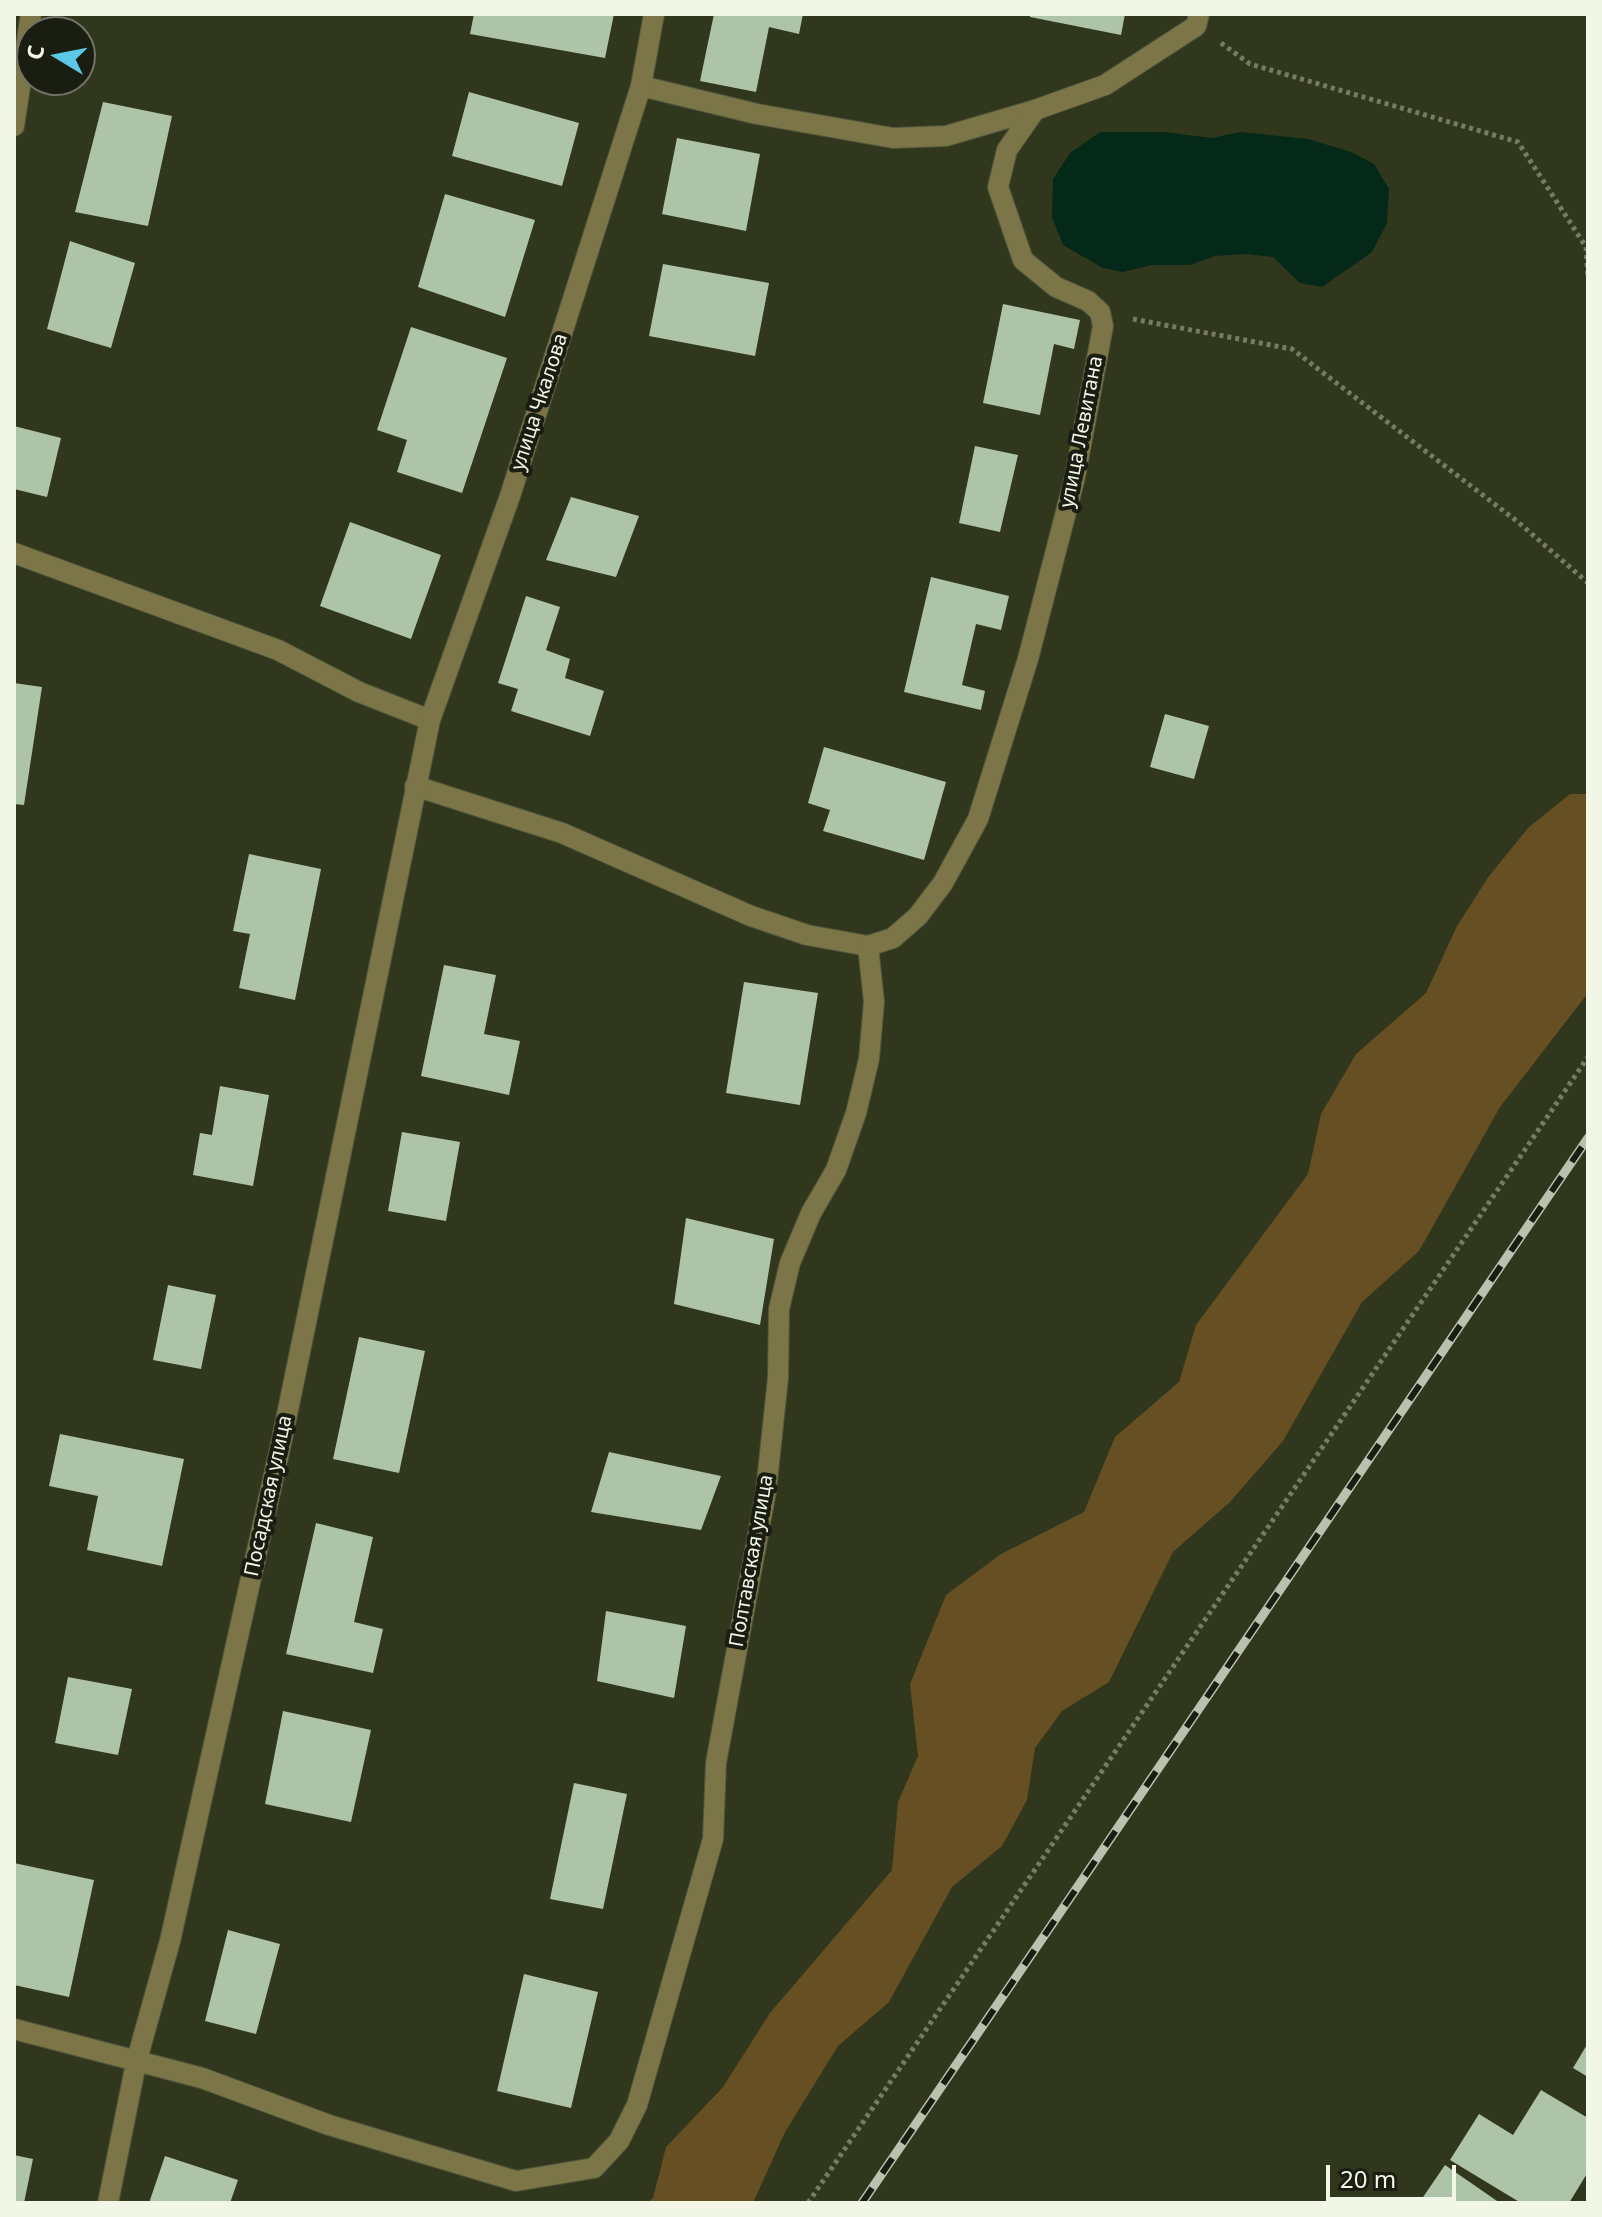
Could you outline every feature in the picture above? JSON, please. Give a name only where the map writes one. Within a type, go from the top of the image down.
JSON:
[{"type":"street","points":[[14,126],[31,14]]},
{"type":"street","name":"улица Чкалова","points":[[415,786],[430,720],[510,496],[641,86],[654,14]]},
{"type":"street","points":[[641,86],[770,117],[893,138],[946,136],[1035,110],[1105,85],[1198,20]]},
{"type":"street","points":[[1035,110],[1007,150],[998,187],[1023,260],[1056,287],[1088,301],[1100,312]]},
{"type":"street","name":"улица Левитана","points":[[868,946],[893,938],[918,916],[943,883],[978,819],[1028,659],[1075,477],[1103,326],[1100,312]]},
{"type":"street","points":[[14,553],[278,650],[359,692],[430,720]]},
{"type":"street","points":[[415,786],[562,833],[751,916],[807,935],[868,946]]},
{"type":"street","name":"Посадская улица","points":[[108,2203],[136,2063],[170,1941],[282,1439],[415,786]]},
{"type":"street","name":"Полтавская улица","points":[[136,2063],[202,2078],[329,2125],[516,2181],[594,2168],[619,2141],[637,2105],[713,1839],[716,1763],[766,1491],[778,1378],[779,1309],[790,1263],[811,1213],[836,1170],[859,1100],[869,1059],[874,1002],[868,946]]},
{"type":"street","points":[[14,2029],[76,2043],[136,2063]]},
{"type":"path","points":[[1198,20],[1250,64],[1518,142],[1586,247],[1588,278]]},
{"type":"path","points":[[1100,312],[1292,349],[1506,512],[1588,583]]},
{"type":"path","points":[[808,2203],[1588,1057]]},
{"type":"shaded area","points":[[1100,132],[1163,132],[1212,138],[1240,132],[1308,139],[1351,152],[1374,164],[1389,189],[1387,223],[1372,252],[1322,287],[1300,283],[1273,257],[1246,254],[1215,256],[1190,265],[1151,265],[1123,272],[1103,268],[1063,245],[1052,217],[1053,179],[1070,153]]},
{"type":"shaded area","points":[[1570,794],[1588,794],[1588,993],[1500,1107],[1419,1251],[1362,1302],[1283,1441],[1230,1502],[1173,1552],[1109,1682],[1062,1711],[1035,1748],[1027,1800],[1002,1846],[952,1887],[889,2002],[838,2046],[785,2132],[753,2203],[647,2203],[653,2198],[666,2147],[723,2087],[770,2013],[892,1870],[898,1802],[918,1756],[910,1684],[946,1595],[1001,1554],[1084,1512],[1115,1437],[1179,1382],[1196,1325],[1308,1174],[1321,1114],[1356,1054],[1426,993],[1457,926],[1489,876],[1529,827]]},
{"type":"building","points":[[474,14],[614,14],[605,58],[470,34]]},
{"type":"building","points":[[714,14],[803,14],[799,34],[769,27],[756,92],[700,81]]},
{"type":"building","points":[[1030,14],[1125,14],[1121,35],[1030,17]]},
{"type":"building","points":[[469,92],[579,123],[562,186],[452,156]]},
{"type":"building","points":[[103,102],[172,116],[148,226],[75,212]]},
{"type":"building","points":[[677,138],[760,154],[746,231],[662,214]]},
{"type":"building","points":[[445,194],[535,220],[505,317],[418,287]]},
{"type":"building","points":[[70,241],[135,263],[111,348],[47,329]]},
{"type":"building","points":[[663,264],[769,283],[755,356],[649,336]]},
{"type":"building","points":[[1003,304],[1080,320],[1074,349],[1054,344],[1040,415],[983,403]]},
{"type":"building","points":[[411,327],[507,358],[462,493],[397,472],[407,440],[377,430]]},
{"type":"building","points":[[14,426],[61,438],[47,497],[14,489]]},
{"type":"building","points":[[975,446],[1018,455],[1000,532],[959,523]]},
{"type":"building","points":[[571,497],[639,516],[616,577],[546,560]]},
{"type":"building","points":[[350,522],[441,555],[411,639],[320,606]]},
{"type":"building","points":[[931,577],[1009,596],[1001,630],[976,624],[962,685],[985,691],[981,710],[904,692]]},
{"type":"building","points":[[526,596],[560,607],[546,650],[570,659],[565,678],[604,691],[590,736],[511,711],[518,689],[498,683]]},
{"type":"building","points":[[14,683],[42,687],[24,805],[14,804]]},
{"type":"building","points":[[1165,714],[1209,726],[1194,779],[1150,767]]},
{"type":"building","points":[[824,747],[946,782],[924,860],[823,831],[830,810],[808,803]]},
{"type":"building","points":[[249,854],[321,869],[295,1000],[239,988],[250,934],[233,931]]},
{"type":"building","points":[[444,965],[496,975],[484,1034],[520,1041],[509,1095],[421,1076]]},
{"type":"building","points":[[744,982],[818,993],[800,1105],[726,1093]]},
{"type":"building","points":[[220,1086],[269,1095],[253,1186],[193,1175],[200,1133],[212,1135]]},
{"type":"building","points":[[402,1132],[460,1142],[446,1221],[388,1211]]},
{"type":"building","points":[[686,1218],[774,1239],[760,1325],[674,1304]]},
{"type":"building","points":[[168,1285],[216,1295],[201,1369],[153,1360]]},
{"type":"building","points":[[359,1337],[425,1351],[399,1473],[333,1459]]},
{"type":"building","points":[[60,1434],[184,1459],[162,1566],[87,1550],[98,1496],[49,1486]]},
{"type":"building","points":[[609,1452],[721,1476],[701,1530],[591,1512]]},
{"type":"building","points":[[316,1523],[373,1537],[354,1622],[383,1629],[373,1673],[286,1654]]},
{"type":"building","points":[[606,1611],[686,1626],[674,1698],[597,1681]]},
{"type":"building","points":[[68,1677],[132,1689],[118,1755],[55,1743]]},
{"type":"building","points":[[283,1711],[371,1730],[351,1822],[265,1804]]},
{"type":"building","points":[[574,1783],[627,1794],[603,1909],[550,1899]]},
{"type":"building","points":[[14,1863],[94,1880],[69,1997],[14,1985]]},
{"type":"building","points":[[228,1930],[280,1944],[256,2034],[205,2021]]},
{"type":"building","points":[[524,1974],[598,1992],[571,2108],[497,2091]]},
{"type":"building","points":[[1588,2043],[1588,2077],[1573,2068]]},
{"type":"building","points":[[1541,2090],[1588,2118],[1588,2172],[1569,2203],[1521,2203],[1450,2160],[1479,2114],[1513,2135]]},
{"type":"building","points":[[14,2155],[33,2159],[24,2203],[14,2203]]},
{"type":"building","points":[[165,2156],[238,2180],[230,2203],[149,2203]]},
{"type":"building","points":[[1445,2165],[1500,2203],[1419,2203]]},
{"type":"railway","points":[[862,2203],[1588,1138]]}]
